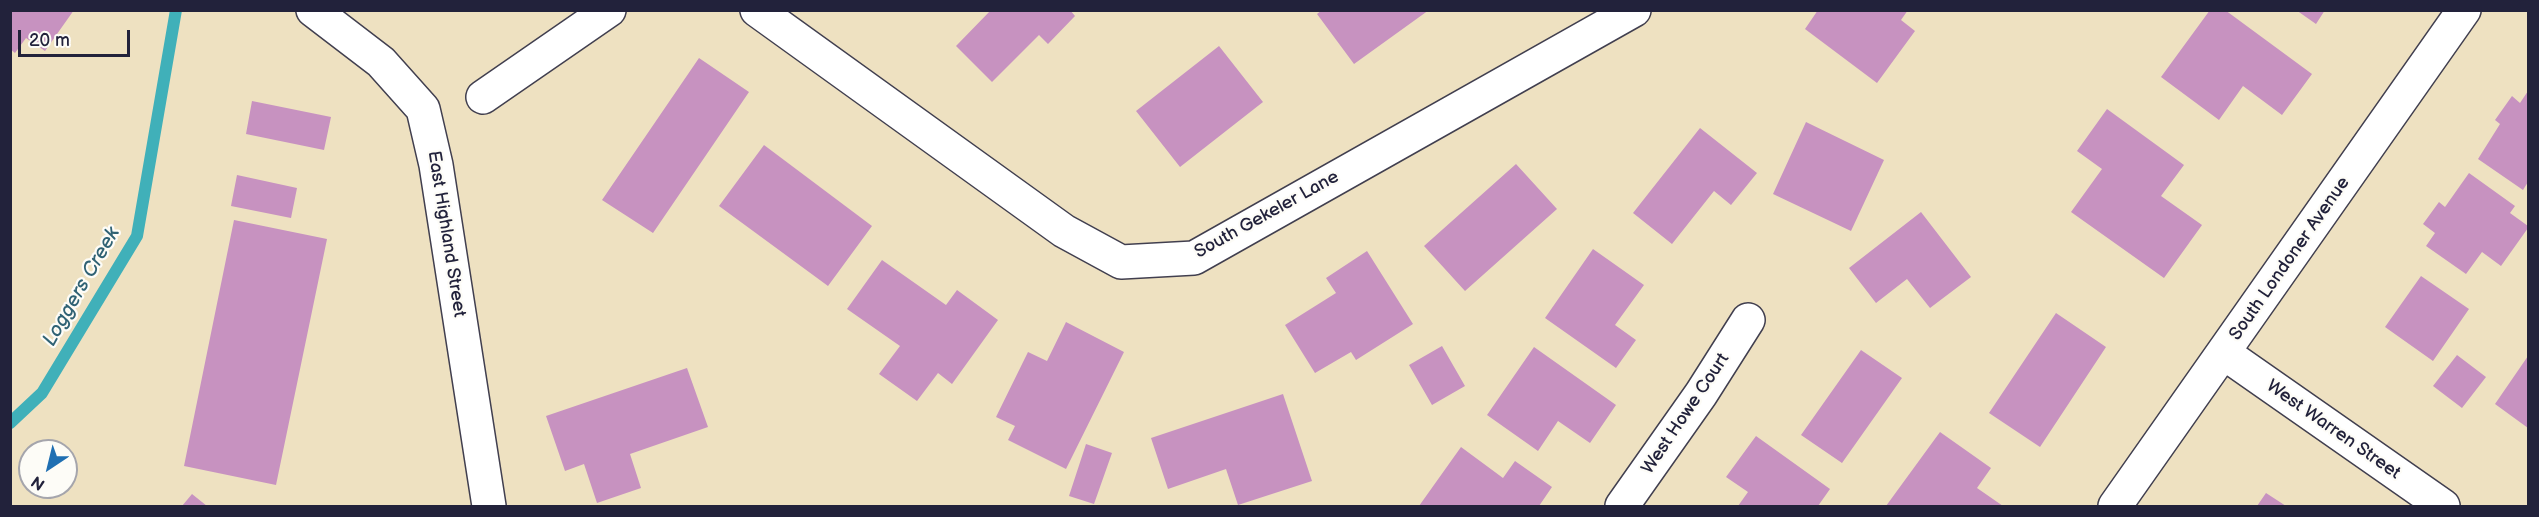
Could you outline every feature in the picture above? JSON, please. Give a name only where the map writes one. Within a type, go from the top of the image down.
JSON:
[{"type":"street","name":"East Highland Street","points":[[313,10],[381,62],[423,109],[436,165],[489,507]]},
{"type":"street","points":[[483,97],[609,10]]},
{"type":"street","name":"South Gekeler Lane","points":[[757,10],[1064,231],[1121,262],[1194,258],[1634,10]]},
{"type":"street","name":"South Londoner Avenue","points":[[2115,507],[2464,10]]},
{"type":"street","name":"West Howe Court","points":[[1622,507],[1701,394],[1748,320]]},
{"type":"street","name":"West Warren Street","points":[[2224,353],[2443,507]]},
{"type":"building","points":[[10,10],[74,10],[45,51],[26,38],[15,53],[10,49]]},
{"type":"building","points":[[991,10],[1070,10],[1075,16],[1048,44],[1039,35],[992,82],[956,46]]},
{"type":"building","points":[[1322,10],[1429,10],[1354,64],[1317,14]]},
{"type":"building","points":[[1818,10],[1908,10],[1901,20],[1915,31],[1877,83],[1805,29]]},
{"type":"building","points":[[2210,10],[2225,10],[2312,74],[2282,115],[2243,86],[2219,120],[2161,77]]},
{"type":"building","points":[[2296,10],[2325,10],[2316,24]]},
{"type":"building","points":[[1219,46],[1263,102],[1180,167],[1136,111]]},
{"type":"building","points":[[699,58],[749,92],[653,233],[602,200]]},
{"type":"building","points":[[2528,91],[2528,182],[2523,190],[2478,159],[2500,124],[2495,120],[2512,96],[2520,103]]},
{"type":"building","points":[[252,101],[331,117],[324,150],[246,134]]},
{"type":"building","points":[[2107,109],[2184,165],[2161,196],[2202,225],[2164,278],[2071,212],[2102,169],[2077,151]]},
{"type":"building","points":[[1806,122],[1884,160],[1851,231],[1773,194]]},
{"type":"building","points":[[1700,128],[1757,173],[1731,205],[1714,191],[1672,244],[1633,213]]},
{"type":"building","points":[[764,145],[872,226],[828,286],[719,206]]},
{"type":"building","points":[[1516,164],[1557,209],[1465,291],[1424,246]]},
{"type":"building","points":[[2469,173],[2515,206],[2510,213],[2528,228],[2501,266],[2482,252],[2466,274],[2426,246],[2435,233],[2423,224],[2439,202],[2445,207]]},
{"type":"building","points":[[237,175],[297,188],[291,218],[231,206]]},
{"type":"building","points":[[1921,212],[1971,277],[1930,308],[1907,279],[1876,303],[1849,268]]},
{"type":"building","points":[[234,220],[327,239],[276,485],[184,466]]},
{"type":"building","points":[[1593,249],[1644,285],[1615,325],[1636,340],[1616,368],[1545,318]]},
{"type":"building","points":[[1367,251],[1413,324],[1356,360],[1351,352],[1315,373],[1285,325],[1336,293],[1326,278]]},
{"type":"building","points":[[882,260],[946,305],[957,290],[998,320],[952,384],[938,373],[917,401],[879,374],[900,346],[847,309]]},
{"type":"building","points":[[2421,276],[2469,309],[2433,361],[2385,327]]},
{"type":"building","points":[[2056,313],[2106,347],[2040,447],[1989,413]]},
{"type":"building","points":[[1066,322],[1124,352],[1066,469],[1008,440],[1015,426],[996,417],[1028,352],[1047,361]]},
{"type":"building","points":[[1442,346],[1465,386],[1432,405],[1409,365]]},
{"type":"building","points":[[1534,347],[1616,405],[1590,443],[1558,421],[1538,451],[1487,415]]},
{"type":"building","points":[[1861,350],[1902,378],[1842,463],[1801,435]]},
{"type":"building","points":[[2457,355],[2486,377],[2462,408],[2433,386]]},
{"type":"building","points":[[2528,356],[2528,428],[2495,404]]},
{"type":"building","points":[[687,368],[708,427],[630,454],[641,488],[597,503],[584,464],[565,471],[546,416]]},
{"type":"building","points":[[1283,394],[1312,481],[1238,505],[1226,469],[1168,489],[1151,438]]},
{"type":"building","points":[[1940,432],[1991,468],[1977,488],[2003,506],[1886,506]]},
{"type":"building","points":[[1756,436],[1830,489],[1818,506],[1738,506],[1748,492],[1726,477]]},
{"type":"building","points":[[1086,444],[1112,453],[1094,504],[1069,496]]},
{"type":"building","points":[[1461,447],[1503,478],[1515,461],[1552,487],[1539,506],[1419,506]]},
{"type":"building","points":[[2266,493],[2286,506],[2257,506]]},
{"type":"building","points":[[192,494],[207,506],[182,506]]},
{"type":"waterway","name":"Loggers Creek","points":[[10,423],[42,393],[137,236],[176,10]]}]
